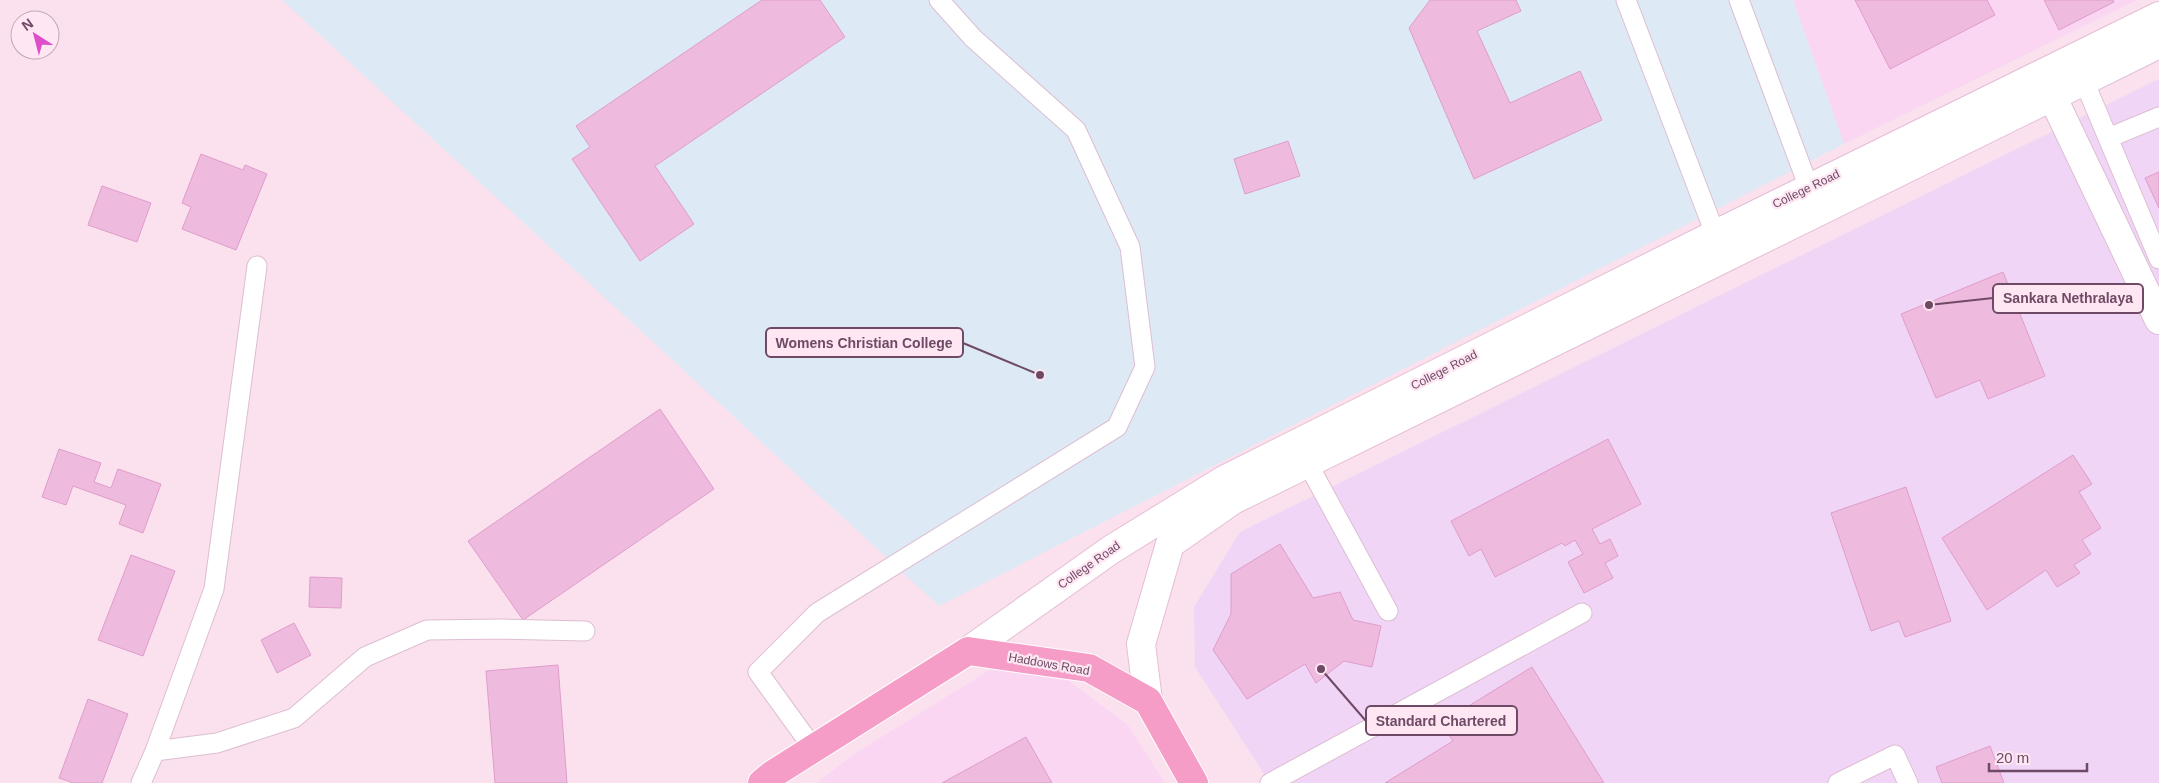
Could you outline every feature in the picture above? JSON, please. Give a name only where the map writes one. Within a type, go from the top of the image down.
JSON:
[{"type":"main road","name":"College Road","points":[[1148,701],[1141,644],[1170,544],[1233,500],[1308,464],[1720,246],[1809,188],[2159,16]]},
{"type":"main road","name":"College Road","points":[[762,783],[813,748],[968,651],[1112,549],[1224,480],[1720,246],[2052,96],[2159,44]]},
{"type":"main road","points":[[2052,96],[2159,320]]},
{"type":"main road","name":"Haddows Road","points":[[968,651],[1089,668],[1148,701]]},
{"type":"main road","points":[[1148,701],[1194,783]]},
{"type":"lane","points":[[813,748],[758,672],[817,613],[1117,427],[1145,367],[1130,246],[1076,130],[973,38],[939,0]]},
{"type":"lane","points":[[1626,0],[1720,246]]},
{"type":"lane","points":[[1738,0],[1809,188]]},
{"type":"lane","points":[[2084,81],[2159,258]]},
{"type":"lane","points":[[2108,138],[2159,117]]},
{"type":"lane","points":[[141,783],[155,751],[214,589],[257,266]]},
{"type":"lane","points":[[1308,464],[1388,611]]},
{"type":"lane","points":[[1270,783],[1582,613]]},
{"type":"lane","points":[[155,751],[217,743],[294,718],[365,657],[428,630],[585,631]]},
{"type":"lane","points":[[1838,783],[1895,755],[1908,783]]},
{"type":"shaded area","points":[[282,0],[1793,0],[1844,144],[939,606]]},
{"type":"shaded area","points":[[1793,0],[2137,0],[1844,144]]},
{"type":"shaded area","points":[[2159,79],[2159,783],[1270,783],[1195,667],[1194,607],[1240,532]]},
{"type":"shaded area","points":[[998,665],[1062,676],[1128,725],[1165,783],[817,783],[854,754]]},
{"type":"building","points":[[762,0],[820,0],[845,37],[655,166],[694,224],[640,261],[572,159],[590,147],[576,126]]},
{"type":"building","points":[[1430,0],[1516,0],[1521,11],[1477,31],[1510,103],[1580,71],[1602,120],[1474,179],[1409,28]]},
{"type":"building","points":[[1855,0],[1987,0],[1995,15],[1890,69]]},
{"type":"building","points":[[2044,0],[2113,0],[2114,2],[2059,30]]},
{"type":"building","points":[[1288,141],[1300,176],[1245,194],[1234,159]]},
{"type":"building","points":[[201,154],[243,170],[245,165],[267,174],[236,250],[182,229],[191,207],[182,203]]},
{"type":"building","points":[[2159,172],[2159,208],[2145,178]]},
{"type":"building","points":[[102,186],[151,203],[137,242],[88,225]]},
{"type":"building","points":[[2003,272],[2045,376],[1988,399],[1980,380],[1936,398],[1901,314]]},
{"type":"building","points":[[660,409],[714,489],[523,620],[468,541]]},
{"type":"building","points":[[1608,439],[1641,504],[1592,529],[1600,544],[1610,539],[1618,556],[1605,563],[1613,578],[1584,593],[1568,562],[1583,554],[1575,540],[1565,546],[1562,543],[1495,577],[1481,549],[1469,556],[1451,521]]},
{"type":"building","points":[[59,449],[101,463],[94,482],[111,488],[118,469],[161,484],[143,533],[119,524],[126,505],[73,486],[66,505],[42,497]]},
{"type":"building","points":[[2073,455],[2092,484],[2079,492],[2101,528],[2082,540],[2091,554],[2074,565],[2080,573],[2057,587],[2046,570],[1987,610],[1942,538]]},
{"type":"building","points":[[1906,487],[1951,621],[1905,637],[1899,621],[1871,631],[1831,513]]},
{"type":"building","points":[[1280,544],[1313,598],[1340,592],[1353,620],[1381,626],[1372,667],[1344,661],[1316,683],[1305,664],[1247,699],[1213,650],[1231,614],[1231,574]]},
{"type":"building","points":[[131,555],[175,571],[143,656],[98,640]]},
{"type":"building","points":[[310,577],[342,578],[341,608],[309,607]]},
{"type":"building","points":[[294,623],[311,655],[277,673],[261,640]]},
{"type":"building","points":[[558,665],[567,783],[495,783],[486,671]]},
{"type":"building","points":[[1532,667],[1604,783],[1385,783],[1453,741],[1441,723]]},
{"type":"building","points":[[88,699],[128,714],[102,783],[73,783],[59,778]]},
{"type":"building","points":[[1026,737],[1052,783],[942,783]]},
{"type":"building","points":[[1990,746],[2004,783],[1942,783],[1936,767]]},
{"type":"place","name":"Sankara Nethralaya","points":[[1929,305]]},
{"type":"place","name":"Womens Christian College","points":[[1040,375]]},
{"type":"place","name":"Standard Chartered","points":[[1321,669]]}]
